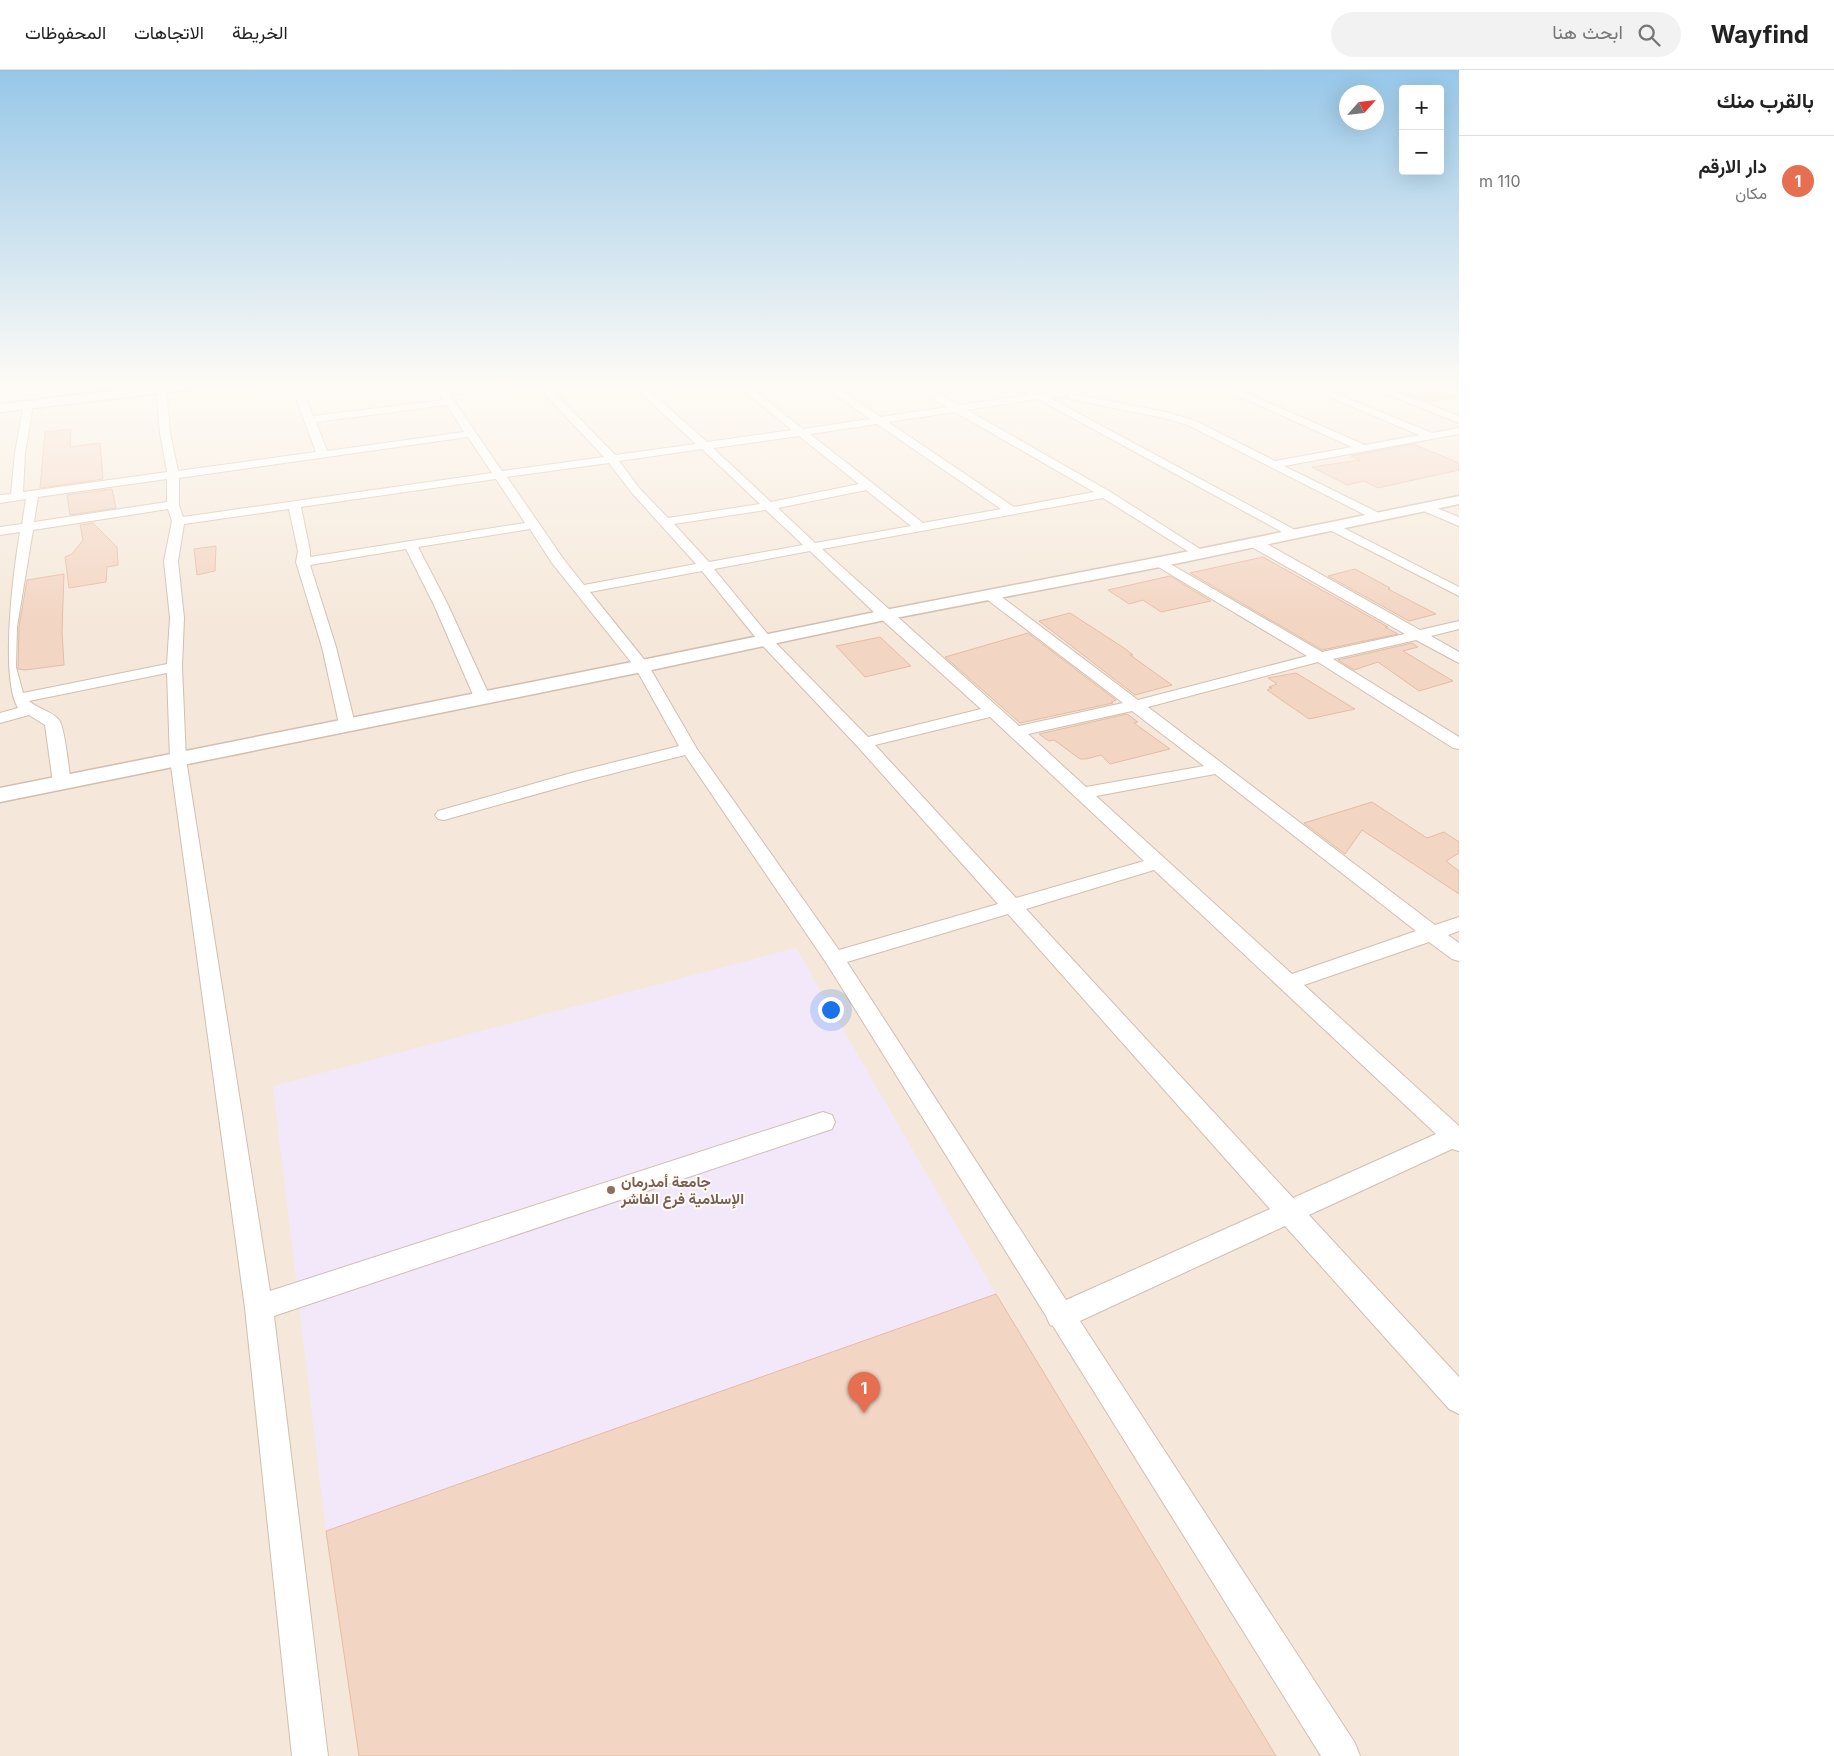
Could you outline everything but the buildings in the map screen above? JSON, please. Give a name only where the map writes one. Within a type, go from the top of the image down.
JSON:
[{"type":"street","points":[[17,496],[19,464]]},
{"type":"street","points":[[171,464],[176,513],[172,560],[177,618],[174,667],[178,759],[259,1308],[310,1756]]},
{"type":"street","points":[[0,499],[258,464]]},
{"type":"street","points":[[491,464],[557,560],[642,666],[689,749],[834,959],[1342,1756]]},
{"type":"street","points":[[0,531],[28,526],[294,503],[576,464]]},
{"type":"street","points":[[616,464],[705,566],[764,640],[864,743],[1459,1398]]},
{"type":"street","points":[[724,464],[884,615],[1016,732],[1456,1139],[1060,1316]]},
{"type":"street","points":[[841,464],[920,527]]},
{"type":"street","points":[[943,464],[1012,510]]},
{"type":"street","points":[[1051,464],[1202,554]]},
{"type":"street","points":[[1164,464],[1293,534]]},
{"type":"street","points":[[1274,464],[1378,517]]},
{"type":"street","points":[[665,522],[769,506],[869,486]]},
{"type":"street","points":[[33,494],[10,627],[8,667],[17,699],[30,710],[53,722],[62,783]]},
{"type":"street","points":[[582,589],[1104,494]]},
{"type":"street","points":[[0,795],[482,696],[642,666],[884,615],[1202,554],[1378,517],[1432,510],[1459,500]]},
{"type":"street","points":[[294,503],[304,551],[303,562],[329,647],[348,724]]},
{"type":"street","points":[[1432,510],[1459,515]]},
{"type":"street","points":[[1432,510],[1459,522]]},
{"type":"street","points":[[303,562],[534,525]]},
{"type":"street","points":[[1332,526],[1459,592]]},
{"type":"street","points":[[1255,543],[1459,658]]},
{"type":"street","points":[[410,545],[441,605],[482,696]]},
{"type":"street","points":[[1160,562],[1320,657],[1459,744]]},
{"type":"street","points":[[990,595],[1459,954]]},
{"type":"street","points":[[0,600],[16,597]]},
{"type":"street","points":[[1016,732],[1136,705],[1320,657],[1419,636],[1459,625]]},
{"type":"street","points":[[17,699],[174,667]]},
{"type":"street","points":[[0,718],[30,710]]},
{"type":"street","points":[[864,743],[993,711]]},
{"type":"street","points":[[444,815],[581,776],[689,749]]},
{"type":"street","points":[[1083,794],[1216,769]]},
{"type":"street","points":[[834,959],[1158,863]]},
{"type":"street","points":[[1288,984],[1459,924]]},
{"type":"street","points":[[259,1308],[824,1122]]},
{"type":"shaded area","points":[[0,464],[1459,464],[1459,1756],[0,1756]]},
{"type":"shaded area","name":"جامعة أمدرمان الإسلامية فرع الفاشر","points":[[796,948],[996,1294],[326,1531],[273,1086]]},
{"type":"place","name":"جامعة أمدرمان الإسلامية فرع الفاشر","points":[[611,1190]]},
{"type":"place","name":"دار الارقم","points":[[864,1413]]}]
